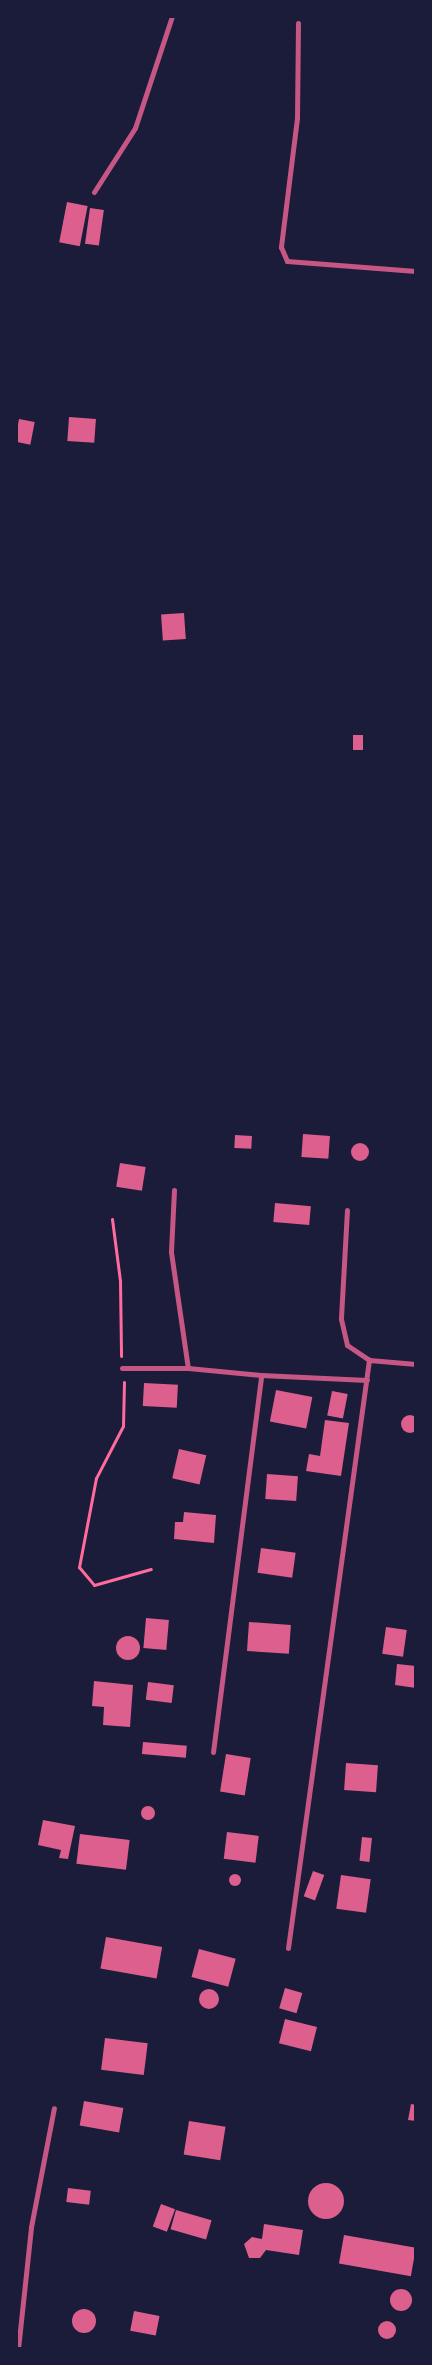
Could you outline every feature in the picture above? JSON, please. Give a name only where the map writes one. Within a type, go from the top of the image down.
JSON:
[{"type":"street","points":[[94,192],[135,128],[172,16]]},
{"type":"street","points":[[298,23],[297,118],[281,247],[287,261],[416,271]]},
{"type":"street","points":[[174,1190],[171,1252],[188,1368]]},
{"type":"street","points":[[347,1210],[341,1319],[347,1345],[369,1360],[416,1364]]},
{"type":"street","points":[[288,1948],[369,1360]]},
{"type":"street","points":[[122,1368],[188,1368],[261,1375],[367,1380]]},
{"type":"street","points":[[213,1752],[261,1375]]},
{"type":"street","points":[[18,2349],[31,2227],[54,2108]]},
{"type":"path","points":[[112,1219],[120,1281],[123,1426],[96,1478],[79,1567],[94,1585],[151,1569]]},
{"type":"building","points":[[67,202],[88,206],[80,246],[59,242]]},
{"type":"building","points":[[90,208],[104,210],[99,246],[85,244]]},
{"type":"building","points":[[69,417],[96,419],[94,443],[67,441]]},
{"type":"building","points":[[19,419],[35,422],[30,445],[16,442]]},
{"type":"building","points":[[184,613],[186,639],[163,641],[161,615]]},
{"type":"building","points":[[353,735],[363,735],[363,750],[353,750]]},
{"type":"building","points":[[303,1134],[330,1136],[328,1159],[301,1157]]},
{"type":"building","points":[[235,1135],[252,1136],[251,1149],[234,1148]]},
{"type":"building","points":[[360,1143],[366,1146],[369,1152],[366,1158],[360,1161],[354,1158],[351,1152],[354,1146]]},
{"type":"building","points":[[120,1163],[146,1167],[142,1191],[116,1187]]},
{"type":"building","points":[[275,1203],[311,1206],[309,1225],[273,1222]]},
{"type":"building","points":[[144,1383],[178,1385],[177,1408],[143,1406]]},
{"type":"building","points":[[276,1390],[312,1397],[306,1428],[270,1421]]},
{"type":"building","points":[[332,1391],[348,1394],[343,1419],[327,1416]]},
{"type":"building","points":[[410,1415],[416,1418],[419,1424],[416,1430],[410,1433],[404,1430],[401,1424],[404,1418]]},
{"type":"building","points":[[325,1420],[349,1423],[341,1476],[306,1471],[309,1454],[320,1456]]},
{"type":"building","points":[[179,1449],[206,1455],[200,1485],[172,1478]]},
{"type":"building","points":[[267,1474],[298,1476],[296,1501],[265,1499]]},
{"type":"building","points":[[184,1512],[216,1515],[214,1543],[174,1539],[175,1522],[183,1522]]},
{"type":"building","points":[[261,1548],[296,1553],[292,1578],[258,1573]]},
{"type":"building","points":[[146,1618],[169,1620],[166,1650],[143,1648]]},
{"type":"building","points":[[249,1622],[291,1625],[289,1654],[247,1651]]},
{"type":"building","points":[[386,1627],[407,1630],[403,1657],[382,1654]]},
{"type":"building","points":[[128,1636],[136,1640],[140,1648],[136,1656],[128,1660],[120,1656],[116,1648],[120,1640]]},
{"type":"building","points":[[397,1664],[416,1666],[416,1688],[395,1685]]},
{"type":"building","points":[[94,1681],[133,1685],[130,1727],[103,1725],[104,1707],[92,1706]]},
{"type":"building","points":[[148,1682],[174,1685],[172,1703],[146,1700]]},
{"type":"building","points":[[143,1742],[187,1746],[186,1758],[142,1754]]},
{"type":"building","points":[[226,1754],[251,1758],[245,1795],[220,1792]]},
{"type":"building","points":[[346,1763],[378,1765],[376,1792],[344,1790]]},
{"type":"building","points":[[148,1806],[153,1808],[155,1813],[153,1818],[148,1820],[143,1818],[141,1813],[143,1808]]},
{"type":"building","points":[[43,1820],[75,1826],[68,1859],[59,1858],[61,1850],[38,1845]]},
{"type":"building","points":[[227,1832],[259,1836],[255,1863],[224,1859]]},
{"type":"building","points":[[80,1834],[130,1840],[126,1870],[76,1864]]},
{"type":"building","points":[[362,1837],[372,1838],[369,1862],[359,1861]]},
{"type":"building","points":[[313,1871],[324,1875],[315,1900],[304,1896]]},
{"type":"building","points":[[237,1874],[240,1875],[240,1885],[233,1886],[230,1885],[229,1878],[230,1875]]},
{"type":"building","points":[[341,1875],[371,1879],[366,1913],[336,1909]]},
{"type":"building","points":[[106,1937],[162,1947],[157,1978],[100,1969]]},
{"type":"building","points":[[199,1949],[236,1959],[228,1987],[191,1977]]},
{"type":"building","points":[[285,1988],[302,1993],[297,2013],[279,2008]]},
{"type":"building","points":[[209,1989],[216,1992],[219,1999],[216,2006],[209,2009],[202,2006],[199,1999],[202,1992]]},
{"type":"building","points":[[285,2019],[317,2027],[311,2051],[279,2043]]},
{"type":"building","points":[[105,2038],[148,2043],[144,2075],[101,2070]]},
{"type":"building","points":[[84,2101],[123,2108],[119,2133],[80,2126]]},
{"type":"building","points":[[411,2104],[416,2105],[416,2121],[408,2120]]},
{"type":"building","points":[[189,2121],[226,2127],[220,2160],[184,2155]]},
{"type":"building","points":[[326,2183],[339,2188],[344,2201],[339,2214],[326,2219],[313,2214],[308,2201],[313,2188]]},
{"type":"building","points":[[68,2188],[91,2191],[89,2205],[66,2202]]},
{"type":"building","points":[[161,2204],[175,2209],[167,2232],[153,2227]]},
{"type":"building","points":[[176,2210],[212,2220],[206,2239],[170,2229]]},
{"type":"building","points":[[264,2224],[303,2230],[299,2255],[266,2250],[260,2258],[249,2258],[244,2244],[252,2237],[262,2239]]},
{"type":"building","points":[[344,2235],[416,2248],[411,2276],[339,2264]]},
{"type":"building","points":[[401,2289],[409,2292],[412,2300],[409,2308],[401,2311],[393,2308],[390,2300],[393,2292]]},
{"type":"building","points":[[84,2309],[92,2313],[96,2321],[92,2329],[84,2333],[76,2329],[72,2321],[76,2313]]},
{"type":"building","points":[[134,2311],[160,2316],[156,2336],[130,2331]]},
{"type":"building","points":[[383,2321],[391,2321],[396,2326],[394,2337],[383,2339],[378,2334],[378,2326]]}]
